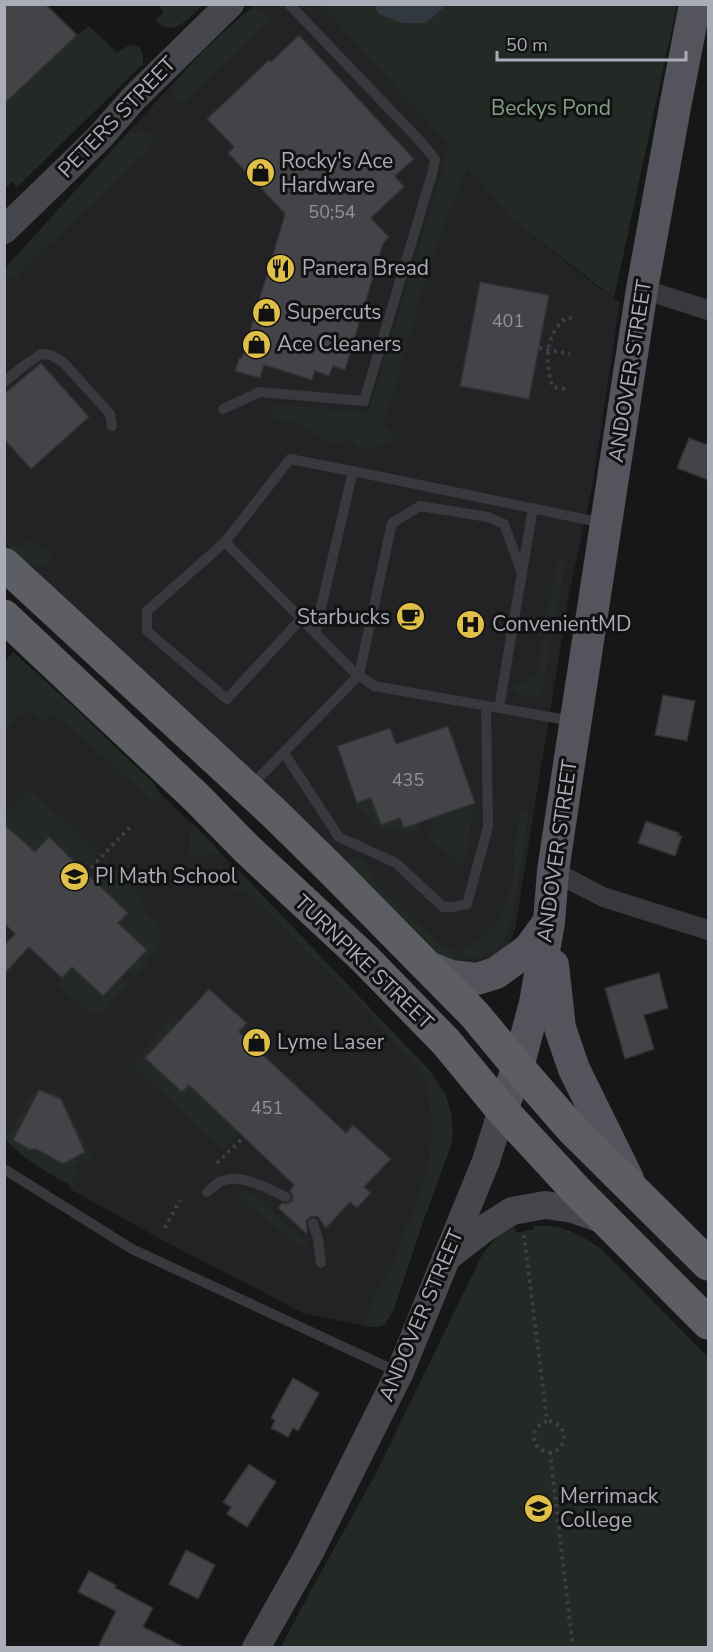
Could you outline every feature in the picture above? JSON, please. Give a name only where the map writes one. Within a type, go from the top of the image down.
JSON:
[{"type":"highway","name":"TURNPIKE STREET","points":[[4,564],[248,789],[334,872],[474,1014],[571,1128],[708,1264]]},
{"type":"highway","name":"TURNPIKE STREET","points":[[4,616],[364,958],[446,1042],[502,1110],[708,1323]]},
{"type":"main road","name":"PETERS STREET","points":[[4,230],[99,138],[134,98],[230,4]]},
{"type":"main road","name":"ANDOVER STREET","points":[[256,1647],[310,1552],[400,1372],[486,1161],[518,1067],[536,1003],[575,721],[642,289],[695,4]]},
{"type":"main road","points":[[428,967],[451,976],[477,979],[496,973],[529,949],[549,922]]},
{"type":"main road","points":[[549,922],[560,1028],[574,1069],[632,1187]]},
{"type":"main road","points":[[446,1258],[485,1228],[512,1211],[545,1205],[573,1209],[607,1221]]},
{"type":"street","points":[[642,289],[708,310]]},
{"type":"street","points":[[554,871],[603,897],[708,930]]},
{"type":"lane","points":[[223,409],[260,392],[364,401],[435,159],[289,4]]},
{"type":"lane","points":[[4,382],[41,354],[51,355],[64,363],[110,414],[112,426]]},
{"type":"lane","points":[[301,619],[227,699],[147,632],[147,611],[225,542],[290,459],[606,524]]},
{"type":"lane","points":[[315,633],[353,471]]},
{"type":"lane","points":[[248,789],[359,675],[392,523],[420,506],[488,517],[504,524],[522,573]]},
{"type":"lane","points":[[499,708],[533,508]]},
{"type":"lane","points":[[225,542],[315,633],[359,675],[374,686],[575,721]]},
{"type":"lane","points":[[284,753],[339,837],[396,863],[443,907],[467,904],[488,827],[486,706]]},
{"type":"lane","points":[[4,1169],[132,1249],[400,1372]]},
{"type":"lane","points":[[207,1192],[223,1180],[242,1179],[286,1197]]},
{"type":"lane","points":[[312,1223],[318,1239],[321,1263]]},
{"type":"path","points":[[565,389],[553,387],[547,365],[550,340],[560,323],[566,318],[576,319]]},
{"type":"path","points":[[539,348],[570,354]]},
{"type":"path","points":[[86,873],[129,827]]},
{"type":"path","points":[[214,1166],[244,1137]]},
{"type":"path","points":[[165,1228],[180,1200]]},
{"type":"path","points":[[523,1225],[547,1421]]},
{"type":"path","points":[[547,1421],[559,1425],[564,1431],[561,1447],[555,1452],[545,1452],[535,1443],[534,1434],[537,1428],[541,1423],[547,1421]]},
{"type":"path","points":[[550,1452],[573,1647]]},
{"type":"shaded area","points":[[254,5],[320,5],[448,144],[512,220],[620,302],[593,482],[569,594],[515,929],[510,942],[493,959],[466,965],[439,954],[5,543],[4,269],[201,54]]},
{"type":"shaded area","points":[[374,5],[446,5],[426,23],[402,23],[379,14]]},
{"type":"shaded area","points":[[64,698],[153,783],[160,793],[244,876],[431,1072],[446,1096],[451,1114],[451,1145],[394,1309],[385,1324],[371,1327],[305,1314],[68,1188],[69,1185],[28,1158],[5,1138],[5,715]]},
{"type":"green space","points":[[158,5],[203,5],[181,25],[169,28],[162,26],[156,20],[163,10]]},
{"type":"green space","name":"Beckys Pond","points":[[320,5],[677,5],[614,298],[512,220],[468,168],[431,263],[384,425],[392,432],[390,443],[372,447],[359,447],[351,439],[339,444],[327,442],[299,422],[269,418],[275,404],[368,413],[438,186],[448,144]]},
{"type":"green space","points":[[255,9],[269,15],[269,21],[182,104],[172,94],[183,74],[225,31],[243,15]]},
{"type":"green space","points":[[89,26],[117,53],[132,45],[140,48],[143,64],[17,187],[12,182],[5,188],[5,104]]},
{"type":"green space","points":[[130,131],[134,135],[142,131],[150,134],[151,148],[16,278],[10,277],[7,274],[7,267]]},
{"type":"green space","points":[[4,536],[19,549],[32,540],[51,556],[50,565],[36,566],[25,561],[5,543]]},
{"type":"green space","points":[[557,560],[565,561],[542,694],[525,697],[518,694],[513,686],[537,676]]},
{"type":"green space","points":[[13,652],[153,783],[160,793],[160,798],[156,803],[55,714],[42,720],[31,710],[20,715],[5,728],[5,661]]},
{"type":"green space","points":[[31,790],[98,853],[82,869],[49,838],[35,852],[5,824],[4,816]]},
{"type":"green space","points":[[371,798],[381,825],[400,818],[404,828],[418,823],[419,829],[406,833],[396,831],[395,828],[382,831],[379,824],[375,825],[362,809],[357,809],[357,803]]},
{"type":"green space","points":[[474,806],[465,862],[461,865],[431,840],[432,820]]},
{"type":"green space","points":[[521,810],[529,812],[508,931],[493,951],[474,958],[461,955],[461,951],[481,939],[498,923],[508,899],[514,873],[513,854]]},
{"type":"green space","points":[[191,822],[221,853],[192,856],[190,854]]},
{"type":"green space","points":[[349,858],[364,860],[379,887],[403,911],[441,945],[455,950],[453,963],[439,954],[347,862]]},
{"type":"green space","points":[[106,860],[136,891],[144,904],[145,911],[160,931],[161,937],[156,949],[134,977],[127,971],[146,950],[118,923],[127,912],[90,877]]},
{"type":"green space","points":[[244,876],[431,1072],[446,1096],[453,1131],[451,1145],[394,1309],[385,1324],[378,1327],[367,1326],[366,1321],[377,1289],[392,1267],[423,1183],[430,1156],[432,1123],[428,1091],[423,1074],[365,1010],[245,888],[239,892],[235,891],[233,887],[235,880]]},
{"type":"green space","points":[[72,967],[102,996],[121,976],[128,983],[101,1015],[93,1015],[57,985]]},
{"type":"green space","points":[[173,1015],[179,1020],[145,1058],[182,1092],[189,1085],[239,1132],[223,1150],[134,1064]]},
{"type":"green space","points":[[38,1089],[60,1096],[92,1155],[90,1159],[74,1164],[74,1167],[79,1170],[70,1185],[26,1158],[7,1139],[29,1098]],"holes":[[[39,1090],[61,1099],[85,1152],[63,1164],[13,1139]]]},
{"type":"green space","points":[[241,1190],[249,1191],[259,1199],[307,1243],[309,1248],[296,1242],[254,1209],[238,1195]]},
{"type":"green space","name":"Merrimack College","points":[[534,1226],[561,1228],[600,1248],[708,1357],[708,1647],[281,1647],[375,1475],[483,1253],[497,1237],[514,1227],[517,1233],[534,1229]]},
{"type":"building","points":[[4,4],[45,4],[77,35],[4,104]]},
{"type":"building","points":[[299,35],[414,159],[395,176],[404,187],[371,218],[389,237],[383,244],[345,370],[333,366],[329,376],[315,371],[312,380],[264,365],[260,378],[235,371],[242,357],[285,214],[228,153],[234,147],[207,119]]},
{"type":"building","points":[[480,282],[549,295],[529,399],[460,386]]},
{"type":"building","points":[[41,363],[89,417],[31,469],[4,439],[4,394]]},
{"type":"building","points":[[689,438],[708,445],[708,480],[677,468]]},
{"type":"building","points":[[663,695],[695,701],[687,741],[655,735]]},
{"type":"building","points":[[448,726],[475,803],[404,828],[400,818],[381,825],[371,798],[357,803],[337,746],[390,728],[396,744]]},
{"type":"building","points":[[646,821],[682,836],[675,856],[638,843]]},
{"type":"building","points":[[4,824],[35,852],[49,837],[128,913],[118,923],[147,950],[103,996],[72,967],[62,978],[29,947],[4,974],[4,945],[15,934],[4,923]]},
{"type":"building","points":[[659,973],[668,1008],[644,1015],[654,1049],[625,1059],[605,988]]},
{"type":"building","points":[[209,989],[247,1023],[239,1032],[346,1133],[353,1125],[391,1159],[364,1187],[371,1193],[357,1208],[350,1202],[326,1228],[318,1217],[311,1216],[306,1221],[306,1233],[278,1208],[282,1203],[287,1204],[292,1201],[293,1196],[290,1191],[294,1185],[189,1085],[182,1092],[145,1058]]},
{"type":"building","points":[[39,1090],[61,1099],[85,1152],[63,1164],[36,1149],[29,1149],[13,1140]]},
{"type":"building","points":[[293,1378],[319,1393],[298,1431],[293,1428],[288,1437],[271,1428],[275,1420],[271,1418]]},
{"type":"building","points":[[249,1464],[276,1482],[247,1527],[227,1514],[231,1507],[223,1502]]},
{"type":"building","points":[[186,1550],[215,1565],[198,1599],[169,1584]]},
{"type":"building","points":[[89,1571],[153,1608],[143,1627],[184,1647],[98,1647],[116,1611],[78,1592]]},
{"type":"place","name":"Rocky's Ace Hardware","points":[[260,173]]},
{"type":"place","name":"Panera Bread","points":[[281,268]]},
{"type":"place","name":"Supercuts","points":[[266,312]]},
{"type":"place","name":"Ace Cleaners","points":[[256,344]]},
{"type":"place","name":"Starbucks","points":[[411,617]]},
{"type":"place","name":"ConvenientMD","points":[[471,624]]},
{"type":"place","name":"PI Math School","points":[[74,876]]},
{"type":"place","name":"Lyme Laser","points":[[256,1042]]},
{"type":"place","name":"Merrimack College","points":[[539,1508]]}]
